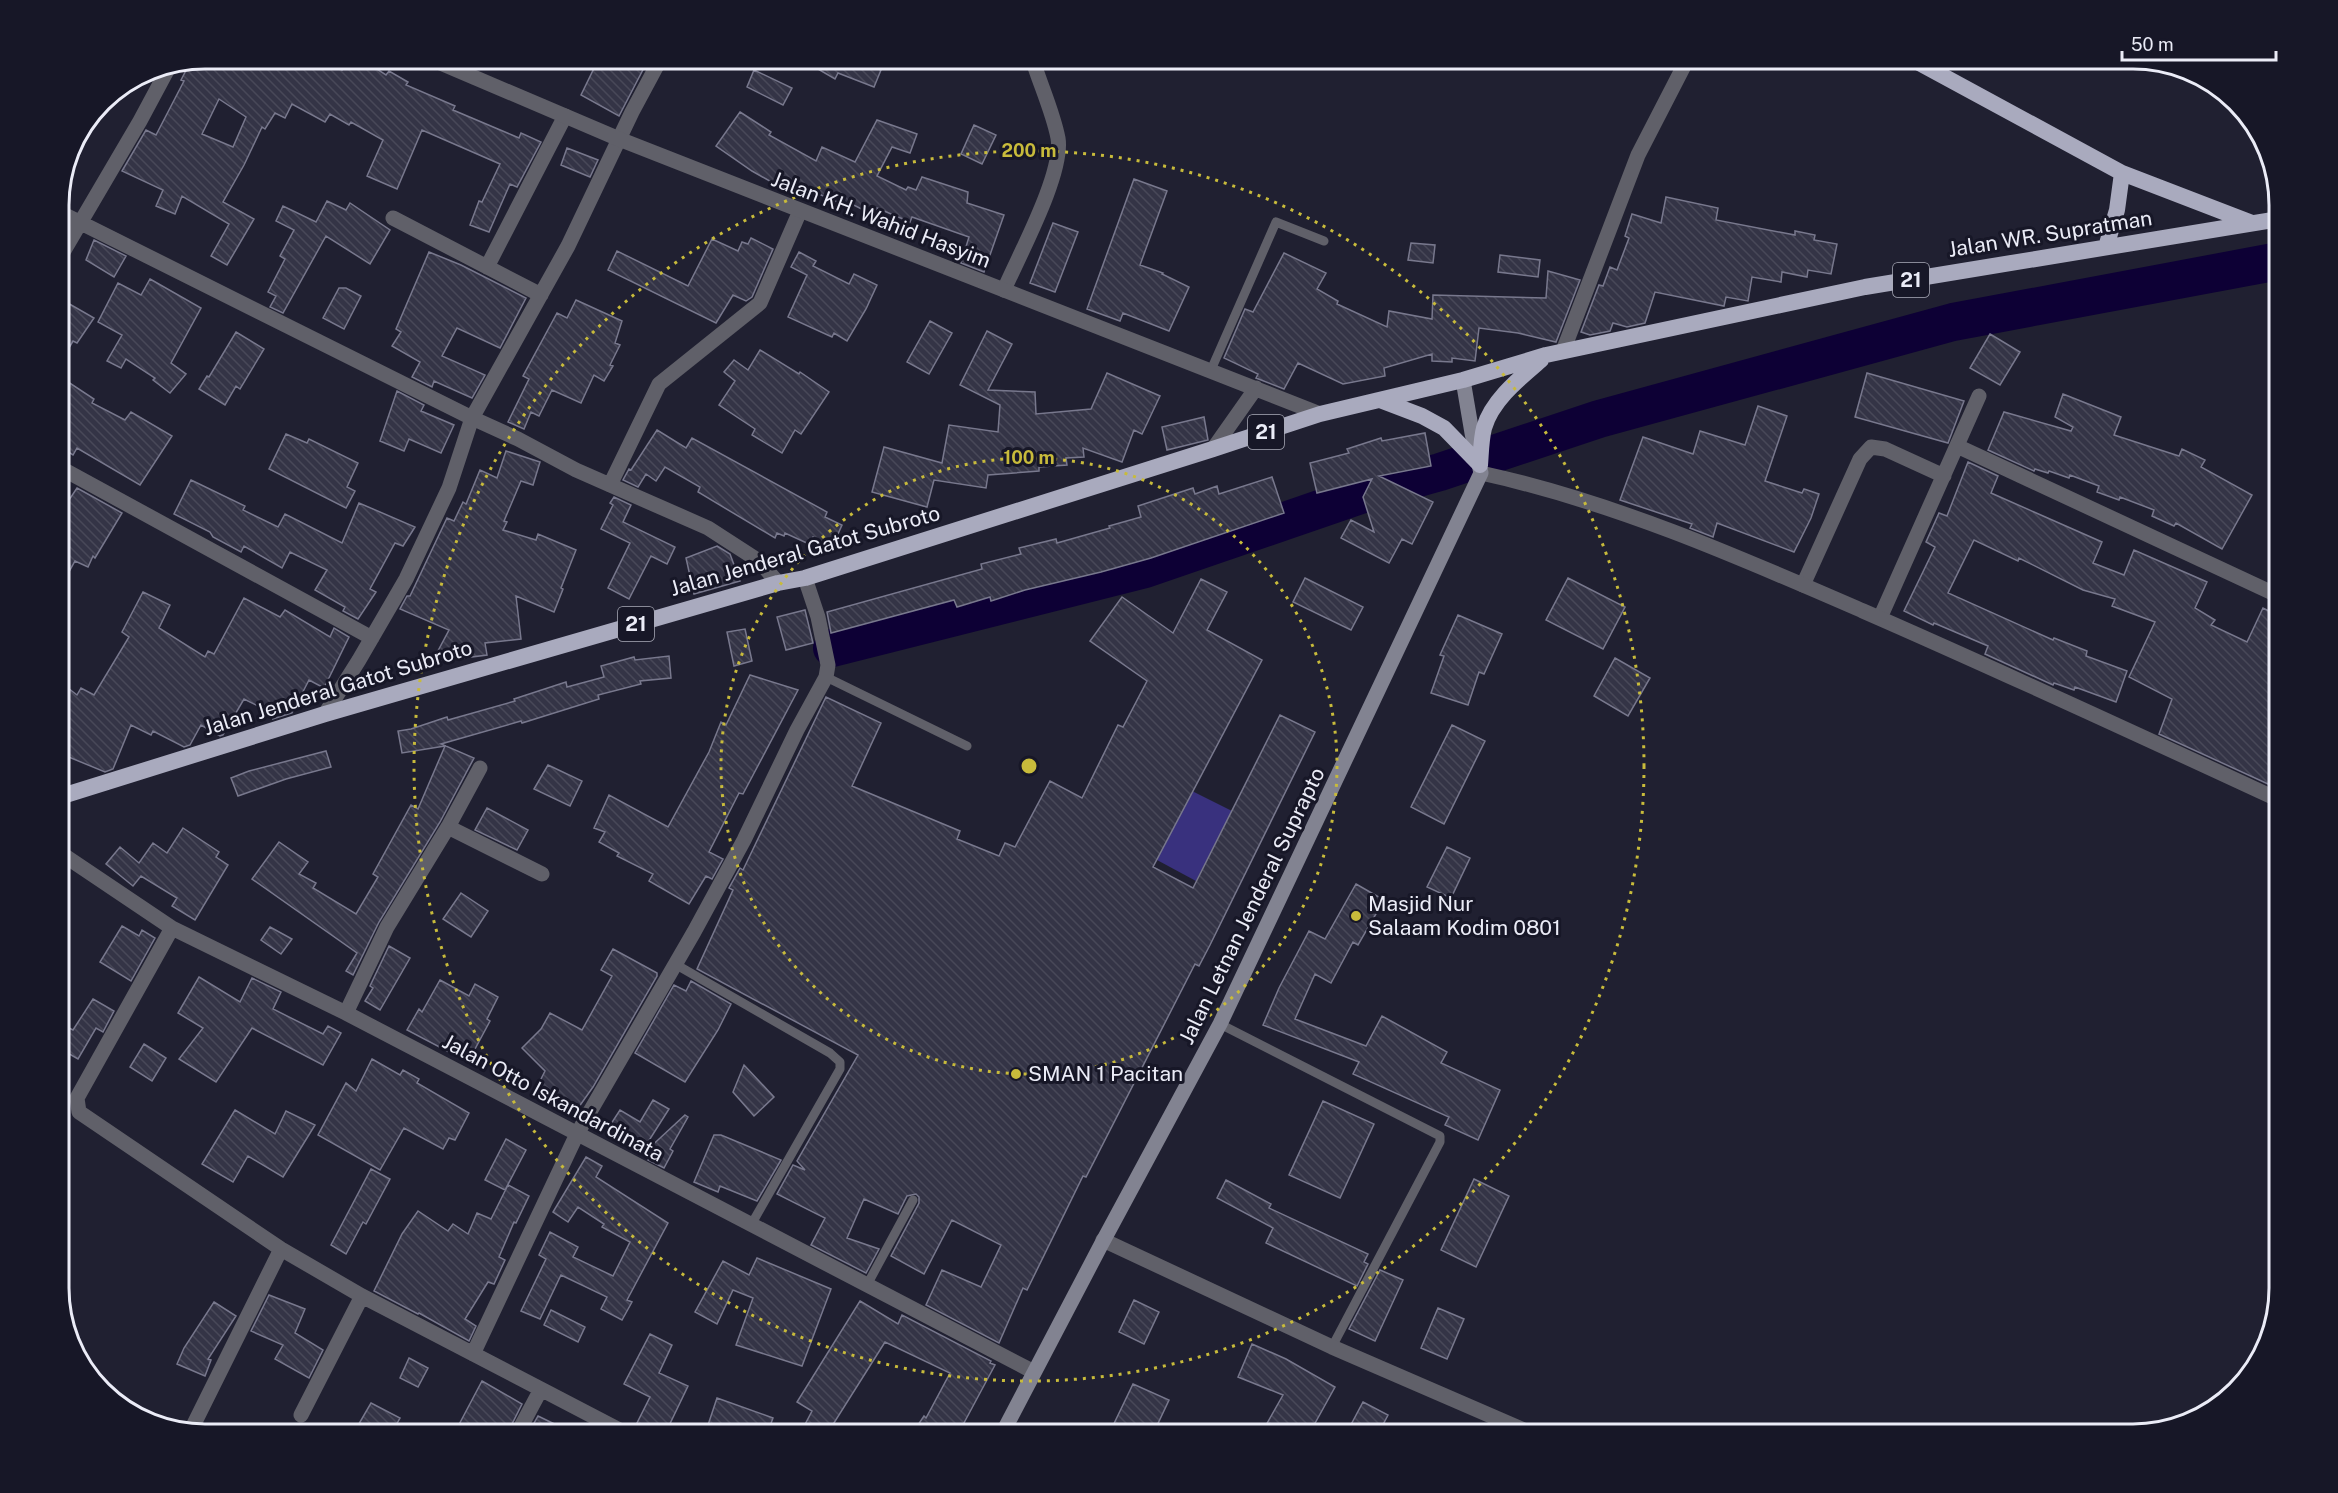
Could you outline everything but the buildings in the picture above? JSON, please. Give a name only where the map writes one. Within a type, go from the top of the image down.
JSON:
[{"type":"highway","points":[[1930,69],[2121,173],[2252,223]]},
{"type":"highway","points":[[2106,247],[2117,210],[2121,173]]},
{"type":"highway","name":"Jalan WR. Supratman","points":[[1546,355],[1865,287],[2269,221]]},
{"type":"highway","points":[[1478,460],[1484,429],[1494,410],[1514,383],[1546,355]]},
{"type":"highway","name":"21","points":[[1320,414],[1463,380],[1546,355]]},
{"type":"highway","points":[[1380,400],[1422,416],[1444,428],[1478,460]]},
{"type":"highway","name":"Jalan Jenderal Gatot Subroto","points":[[69,794],[325,714],[778,583],[805,578],[1213,450],[1320,414]]},
{"type":"main road","points":[[1463,380],[1478,460]]},
{"type":"main road","name":"Jalan Letnan Jenderal Suprapto","points":[[1007,1424],[1103,1240],[1227,1027],[1478,460]]},
{"type":"street","name":"Jalan KH. Wahid Hasyim","points":[[455,69],[619,139],[1320,414]]},
{"type":"street","points":[[325,714],[406,579],[449,488],[472,418],[568,246],[655,69]]},
{"type":"street","points":[[1004,290],[1048,190],[1057,156],[1058,139],[1036,69]]},
{"type":"street","points":[[1563,351],[1638,155],[1682,69]]},
{"type":"street","points":[[69,242],[165,75]]},
{"type":"street","points":[[487,267],[565,116]]},
{"type":"street","points":[[610,485],[659,384],[760,303],[800,211]]},
{"type":"street","points":[[69,216],[472,418],[610,485],[708,528],[759,561],[778,583]]},
{"type":"street","points":[[393,218],[541,295]]},
{"type":"street","points":[[1213,450],[1256,388]]},
{"type":"street","points":[[1880,618],[1979,396]]},
{"type":"street","points":[[1957,446],[2269,591]]},
{"type":"street","points":[[1803,585],[1865,451],[1871,447],[1885,449],[1944,476]]},
{"type":"street","points":[[1478,460],[1532,484],[1610,507],[1803,585],[1921,635],[2269,795]]},
{"type":"street","points":[[69,472],[372,639]]},
{"type":"street","points":[[473,1354],[577,1134],[744,840],[827,671],[818,617],[805,578]]},
{"type":"street","points":[[346,1013],[387,927],[448,827],[480,768]]},
{"type":"street","points":[[448,827],[543,874]]},
{"type":"street","name":"Jalan Otto Iskandardinata","points":[[69,859],[172,928],[346,1013],[1034,1372]]},
{"type":"street","points":[[172,928],[77,1098],[79,1112],[89,1121],[280,1249],[362,1296],[607,1424]]},
{"type":"street","points":[[1103,1240],[1332,1347],[1509,1424]]},
{"type":"street","points":[[195,1423],[280,1249]]},
{"type":"street","points":[[300,1415],[362,1296]]},
{"type":"street","points":[[522,1424],[540,1391]]},
{"type":"lane","points":[[1211,370],[1276,222],[1324,241]]},
{"type":"lane","points":[[827,671],[968,746]]},
{"type":"lane","points":[[675,964],[830,1053],[840,1062],[840,1069],[751,1225]]},
{"type":"lane","points":[[1227,1027],[1440,1136],[1440,1142],[1332,1347]]},
{"type":"lane","points":[[867,1285],[913,1200]]},
{"type":"shaded area","points":[[1192,791],[1232,811],[1196,881],[1157,860]]},
{"type":"waterway","points":[[832,648],[1145,569],[1372,491],[1440,472],[1599,419],[1953,322],[2269,263]]},
{"type":"place","name":"Masjid Nur Salaam Kodim 0801","points":[[1356,916]]},
{"type":"place","name":"SMAN 1 Pacitan","points":[[1016,1074]]}]
